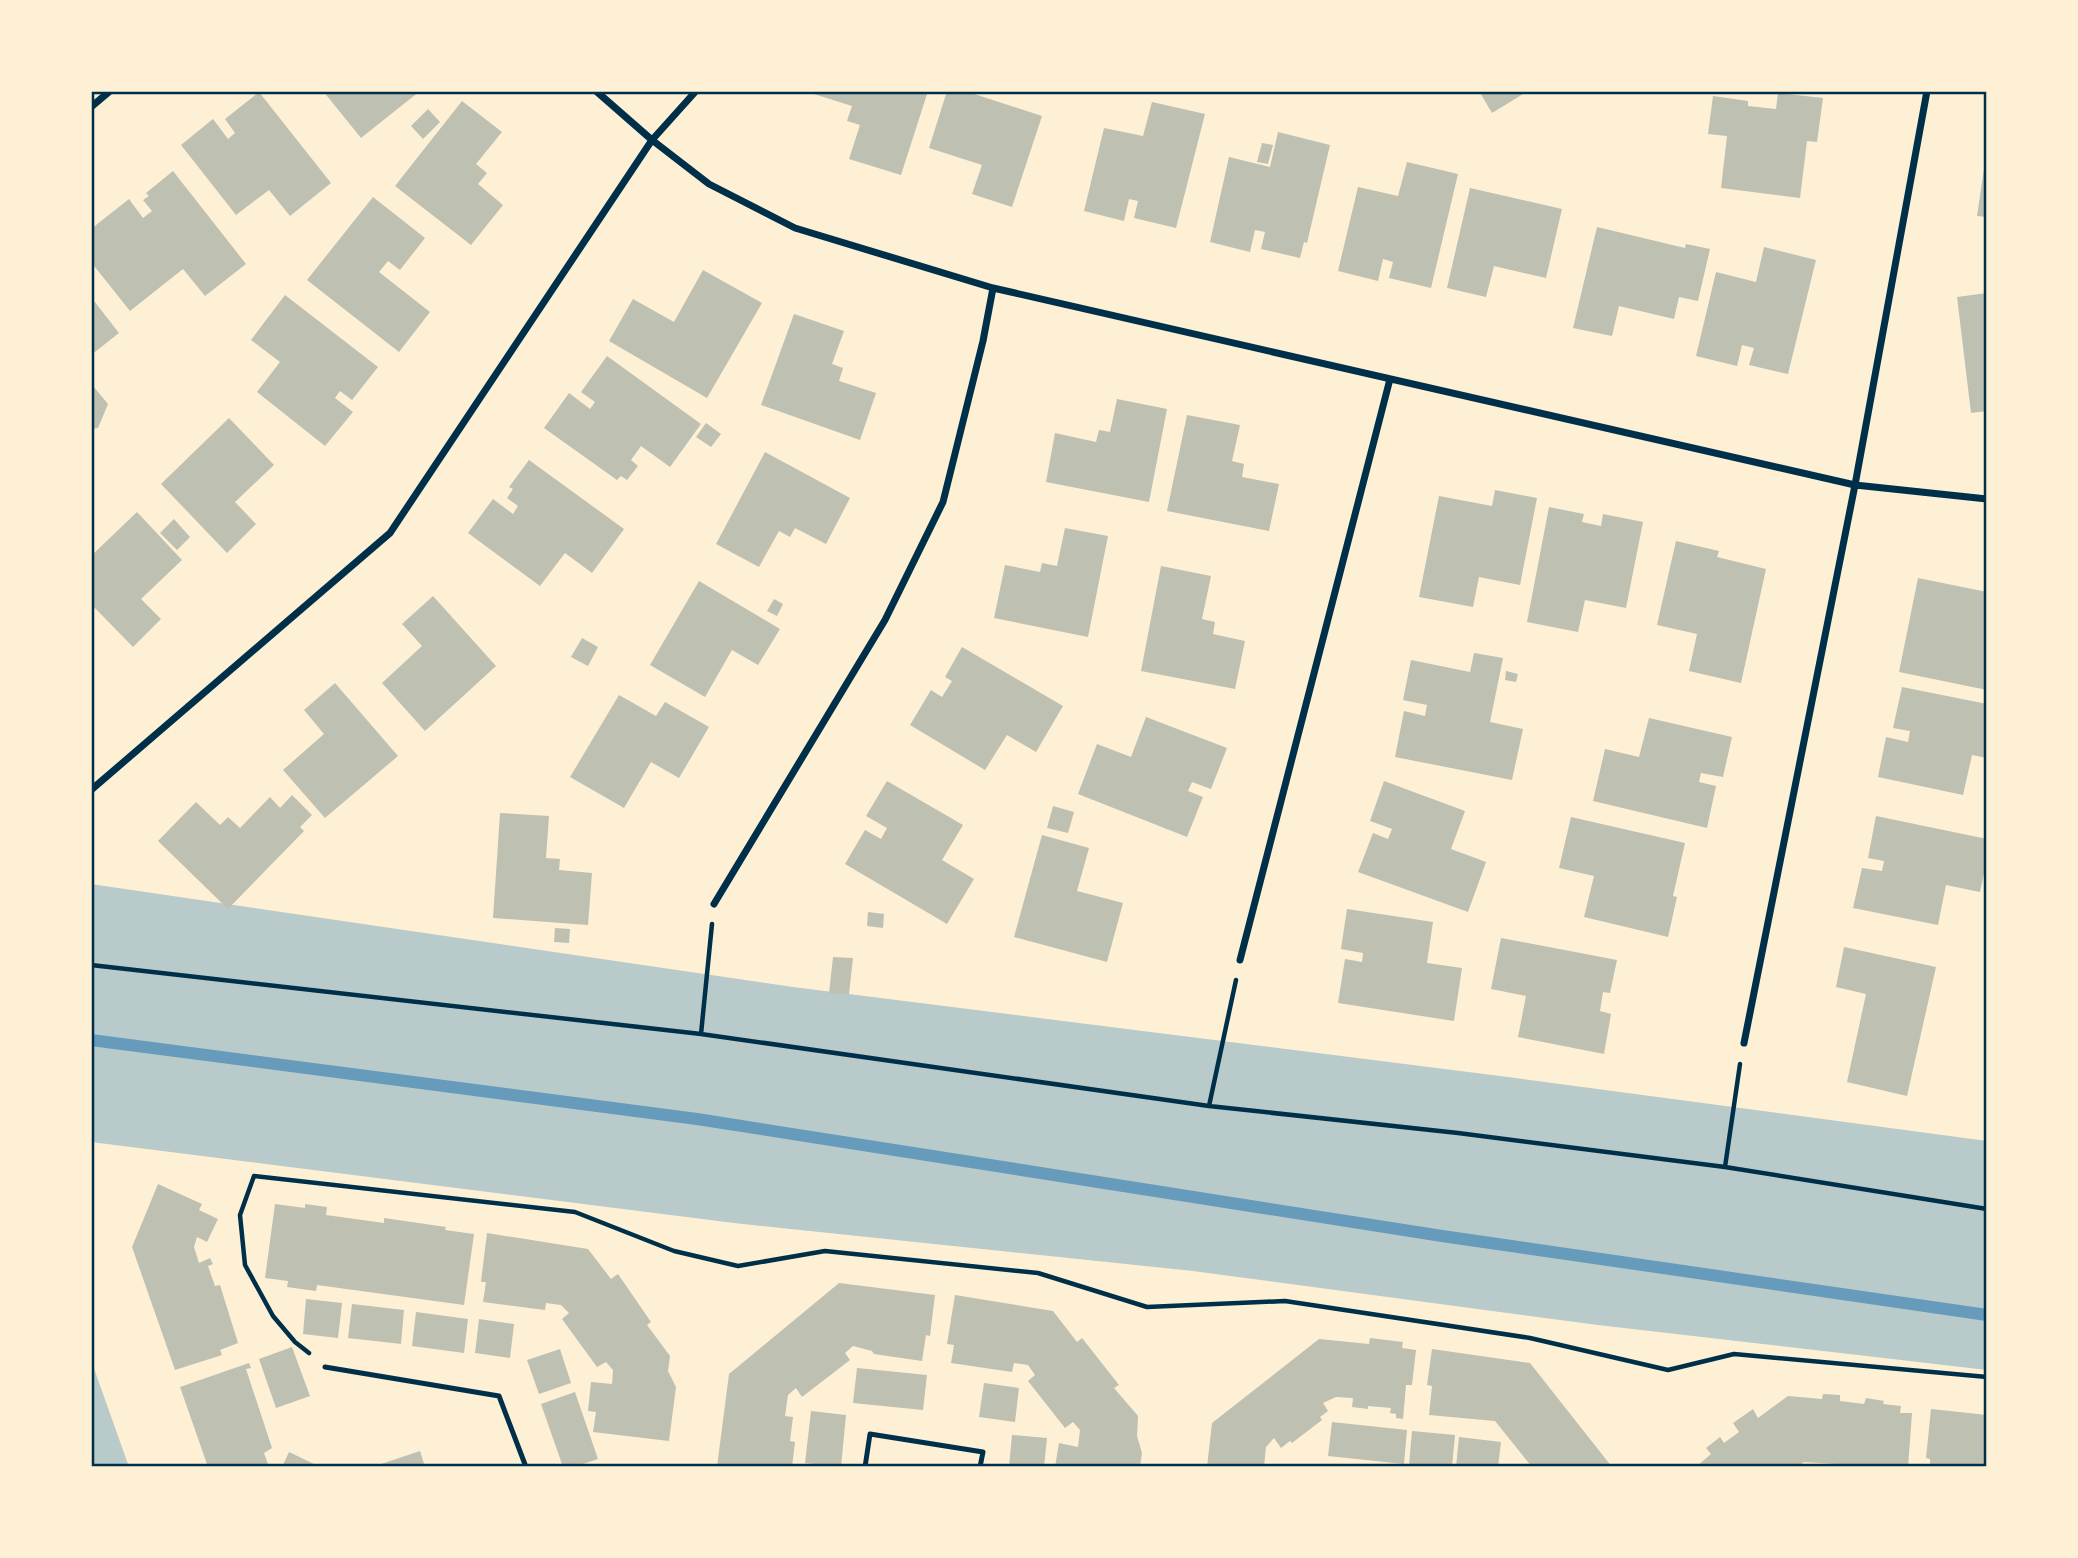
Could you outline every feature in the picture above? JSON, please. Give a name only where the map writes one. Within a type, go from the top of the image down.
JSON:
[{"type":"street","points":[[91,107],[110,91]]},
{"type":"street","points":[[596,91],[652,140],[709,184],[794,228],[993,288],[1855,485],[1987,499]]},
{"type":"street","points":[[91,790],[390,533],[652,140],[696,91]]},
{"type":"street","points":[[1744,1044],[1855,485],[1927,91]]},
{"type":"street","points":[[714,904],[885,620],[943,502],[983,341],[993,288]]},
{"type":"street","points":[[1240,960],[1390,379]]},
{"type":"lane","points":[[325,1367],[499,1396],[526,1467]]},
{"type":"lane","points":[[865,1467],[870,1434],[983,1452],[980,1467]]},
{"type":"path","points":[[701,1034],[714,904]]},
{"type":"path","points":[[1209,1106],[1240,960]]},
{"type":"path","points":[[91,965],[701,1034],[1209,1106],[1458,1133],[1725,1167],[1987,1209]]},
{"type":"path","points":[[1725,1167],[1744,1044]]},
{"type":"path","points":[[325,1367],[295,1342],[273,1316],[245,1265],[240,1215],[254,1176],[575,1212],[674,1251],[738,1266],[825,1251],[1038,1273],[1147,1307],[1285,1301],[1530,1338],[1668,1370],[1734,1354],[1987,1377]]},
{"type":"shaded area","points":[[91,884],[793,987],[1508,1077],[1987,1141],[1987,1370],[1598,1325],[1193,1271],[734,1223],[91,1142]]},
{"type":"shaded area","points":[[91,1360],[129,1467],[91,1467]]},
{"type":"building","points":[[323,91],[420,91],[361,138]]},
{"type":"building","points":[[815,91],[928,91],[901,175],[849,159],[860,125],[847,121],[852,106],[814,94]]},
{"type":"building","points":[[947,91],[965,91],[1042,116],[1012,207],[972,194],[982,165],[929,148]]},
{"type":"building","points":[[1479,91],[1528,91],[1492,113]]},
{"type":"building","points":[[259,92],[331,183],[290,216],[269,190],[236,215],[181,145],[213,119],[228,139],[235,133],[225,119]]},
{"type":"building","points":[[1778,93],[1823,98],[1817,142],[1807,141],[1800,198],[1721,188],[1727,136],[1708,134],[1713,96],[1748,101],[1748,106],[1776,109]]},
{"type":"building","points":[[462,101],[502,132],[476,164],[487,173],[478,184],[503,205],[471,245],[395,186]]},
{"type":"building","points":[[1152,102],[1205,114],[1176,228],[1134,218],[1138,201],[1129,199],[1124,221],[1084,211],[1104,128],[1143,136]]},
{"type":"building","points":[[428,109],[440,122],[423,139],[411,126]]},
{"type":"building","points":[[1278,132],[1330,145],[1307,243],[1304,242],[1300,258],[1261,249],[1265,232],[1255,230],[1250,252],[1210,242],[1229,157],[1270,167]]},
{"type":"building","points":[[1262,143],[1273,145],[1268,164],[1257,162]]},
{"type":"building","points":[[1407,162],[1458,174],[1431,288],[1389,278],[1393,262],[1383,259],[1378,281],[1338,271],[1358,187],[1398,196]]},
{"type":"building","points":[[1987,162],[1987,217],[1977,216]]},
{"type":"building","points":[[173,171],[246,264],[205,296],[183,269],[130,311],[91,262],[91,229],[129,199],[143,218],[152,211],[143,200],[149,196],[146,193]]},
{"type":"building","points":[[1470,188],[1562,209],[1546,278],[1494,266],[1486,297],[1447,288]]},
{"type":"building","points":[[373,197],[425,238],[400,270],[388,261],[379,272],[430,312],[399,352],[307,280]]},
{"type":"building","points":[[1597,227],[1685,248],[1686,244],[1710,249],[1698,301],[1679,297],[1674,319],[1619,306],[1612,336],[1573,328]]},
{"type":"building","points":[[1764,247],[1816,260],[1788,374],[1749,365],[1754,348],[1742,345],[1737,366],[1696,356],[1716,272],[1756,282]]},
{"type":"building","points":[[703,270],[762,303],[707,398],[609,341],[633,299],[674,322]]},
{"type":"building","points":[[1987,293],[1987,411],[1971,413],[1957,297]]},
{"type":"building","points":[[285,295],[378,367],[352,400],[340,391],[335,398],[353,412],[325,446],[257,392],[280,362],[251,340]]},
{"type":"building","points":[[91,297],[119,333],[91,355]]},
{"type":"building","points":[[794,314],[844,331],[832,364],[843,368],[839,381],[876,393],[860,440],[761,405]]},
{"type":"building","points":[[607,356],[701,424],[670,467],[641,446],[631,460],[638,466],[627,480],[621,476],[617,480],[544,428],[569,393],[590,409],[595,402],[581,392]]},
{"type":"building","points":[[91,386],[108,404],[98,428],[91,429]]},
{"type":"building","points":[[1117,399],[1167,409],[1149,502],[1046,482],[1055,433],[1096,442],[1099,430],[1110,432]]},
{"type":"building","points":[[1187,415],[1240,425],[1232,461],[1244,464],[1242,477],[1279,484],[1269,531],[1167,511]]},
{"type":"building","points":[[229,418],[274,465],[235,502],[256,524],[227,553],[161,484]]},
{"type":"building","points":[[706,423],[721,434],[711,447],[696,437]]},
{"type":"building","points":[[765,452],[850,498],[826,544],[795,528],[790,537],[779,531],[759,567],[716,544]]},
{"type":"building","points":[[529,460],[624,529],[592,573],[565,553],[540,586],[468,533],[493,499],[513,514],[518,506],[507,498],[513,489],[509,487]]},
{"type":"building","points":[[1495,490],[1537,498],[1520,585],[1479,577],[1473,607],[1419,597],[1439,496],[1492,506]]},
{"type":"building","points":[[1549,507],[1584,514],[1582,522],[1601,526],[1603,514],[1643,522],[1626,608],[1585,600],[1578,632],[1527,622]]},
{"type":"building","points":[[137,512],[182,560],[141,599],[161,619],[133,647],[91,604],[91,556]]},
{"type":"building","points":[[174,519],[190,537],[177,550],[160,533]]},
{"type":"building","points":[[1065,528],[1108,536],[1088,637],[994,618],[1005,565],[1040,572],[1042,563],[1057,566]]},
{"type":"building","points":[[1676,541],[1719,551],[1717,557],[1766,569],[1741,683],[1689,671],[1697,634],[1657,625]]},
{"type":"building","points":[[1161,566],[1211,576],[1202,619],[1215,622],[1213,634],[1245,641],[1235,689],[1141,671]]},
{"type":"building","points":[[1918,578],[1987,592],[1987,690],[1899,672]]},
{"type":"building","points":[[699,581],[780,629],[758,665],[732,650],[705,697],[650,665]]},
{"type":"building","points":[[433,596],[496,666],[425,731],[382,683],[422,646],[402,624]]},
{"type":"building","points":[[774,599],[783,604],[777,616],[767,611]]},
{"type":"building","points":[[582,638],[598,647],[588,666],[571,657]]},
{"type":"building","points":[[962,647],[1063,706],[1036,752],[1007,735],[985,770],[910,725],[931,690],[942,697],[952,681],[945,677]]},
{"type":"building","points":[[1474,653],[1503,658],[1490,722],[1523,729],[1512,780],[1395,757],[1404,711],[1425,716],[1427,705],[1403,700],[1411,660],[1470,672]]},
{"type":"building","points":[[1506,671],[1518,674],[1516,682],[1505,680]]},
{"type":"building","points":[[335,683],[398,756],[325,818],[283,770],[324,734],[304,710]]},
{"type":"building","points":[[1902,687],[1987,704],[1987,758],[1972,755],[1963,795],[1878,777],[1886,737],[1908,742],[1910,731],[1893,728]]},
{"type":"building","points":[[619,695],[656,716],[665,702],[709,727],[679,778],[651,762],[624,808],[570,777]]},
{"type":"building","points":[[1146,717],[1227,748],[1211,789],[1192,782],[1188,791],[1203,797],[1187,837],[1078,794],[1097,744],[1131,757]]},
{"type":"building","points":[[1649,718],[1732,737],[1723,777],[1701,773],[1699,782],[1716,786],[1707,828],[1593,801],[1605,749],[1639,757]]},
{"type":"building","points":[[887,781],[963,825],[942,860],[974,879],[947,924],[845,864],[865,830],[881,839],[887,828],[866,816]]},
{"type":"building","points":[[1384,781],[1465,811],[1451,849],[1486,862],[1468,912],[1358,872],[1373,833],[1388,839],[1392,829],[1370,821]]},
{"type":"building","points":[[292,795],[312,815],[300,827],[304,831],[228,909],[158,841],[196,802],[220,825],[228,817],[240,828],[270,797],[280,808]]},
{"type":"building","points":[[1053,806],[1074,812],[1068,833],[1047,828]]},
{"type":"building","points":[[500,813],[549,816],[546,858],[560,859],[559,870],[592,873],[588,925],[493,918]]},
{"type":"building","points":[[1876,816],[1987,839],[1987,859],[1980,892],[1946,885],[1938,925],[1853,908],[1862,868],[1882,871],[1884,861],[1868,858]]},
{"type":"building","points":[[1571,817],[1685,843],[1673,896],[1677,897],[1668,937],[1584,917],[1594,876],[1559,868]]},
{"type":"building","points":[[1042,835],[1089,848],[1077,891],[1123,903],[1107,962],[1014,937]]},
{"type":"building","points":[[1347,909],[1433,922],[1427,963],[1462,968],[1454,1021],[1338,1003],[1345,959],[1362,962],[1363,953],[1341,949]]},
{"type":"building","points":[[868,912],[884,914],[883,928],[867,926]]},
{"type":"building","points":[[555,928],[570,929],[569,943],[554,942]]},
{"type":"building","points":[[1501,938],[1617,960],[1610,993],[1603,992],[1600,1011],[1611,1014],[1604,1054],[1518,1037],[1526,996],[1491,989]]},
{"type":"building","points":[[1844,947],[1936,967],[1907,1096],[1847,1082],[1866,994],[1836,987]]},
{"type":"building","points":[[833,957],[853,958],[849,994],[829,993]]},
{"type":"building","points":[[158,1184],[202,1204],[199,1210],[218,1219],[207,1242],[197,1237],[194,1247],[199,1263],[210,1258],[213,1264],[208,1266],[215,1286],[220,1285],[238,1343],[220,1350],[222,1355],[175,1370],[132,1247]]},
{"type":"building","points":[[275,1204],[305,1208],[305,1204],[327,1207],[326,1215],[384,1223],[384,1218],[474,1234],[464,1305],[317,1285],[316,1291],[287,1287],[288,1281],[265,1278]]},
{"type":"building","points":[[487,1233],[588,1249],[611,1279],[618,1274],[651,1322],[647,1325],[670,1356],[668,1371],[676,1387],[669,1441],[593,1432],[596,1412],[588,1411],[591,1382],[612,1384],[613,1370],[606,1362],[597,1367],[562,1319],[569,1313],[561,1305],[546,1303],[545,1310],[483,1302],[486,1282],[481,1282]]},
{"type":"building","points":[[839,1283],[935,1295],[930,1336],[926,1335],[922,1361],[874,1354],[853,1346],[845,1353],[850,1360],[802,1397],[796,1388],[788,1395],[785,1416],[793,1417],[790,1441],[795,1442],[792,1467],[717,1467],[729,1374]]},
{"type":"building","points":[[955,1295],[1053,1311],[1077,1342],[1082,1338],[1119,1385],[1114,1388],[1138,1416],[1137,1436],[1142,1453],[1140,1467],[1055,1467],[1059,1443],[1078,1447],[1080,1430],[1073,1422],[1065,1428],[1028,1381],[1035,1375],[1028,1365],[1014,1363],[1012,1372],[951,1363],[954,1345],[947,1344]]},
{"type":"building","points":[[306,1299],[342,1303],[338,1338],[303,1334]]},
{"type":"building","points":[[352,1304],[404,1310],[401,1344],[348,1338]]},
{"type":"building","points":[[416,1312],[468,1319],[464,1353],[412,1346]]},
{"type":"building","points":[[479,1319],[514,1324],[510,1358],[475,1353]]},
{"type":"building","points":[[1370,1338],[1403,1342],[1402,1348],[1416,1350],[1412,1385],[1406,1385],[1403,1419],[1390,1413],[1391,1408],[1352,1407],[1353,1398],[1336,1397],[1323,1403],[1328,1411],[1320,1417],[1322,1420],[1292,1443],[1290,1441],[1281,1448],[1274,1438],[1266,1447],[1264,1467],[1207,1467],[1212,1423],[1319,1339],[1369,1344]]},
{"type":"building","points":[[292,1347],[310,1396],[276,1408],[259,1359]]},
{"type":"building","points":[[560,1349],[571,1383],[539,1394],[527,1360]]},
{"type":"building","points":[[1432,1349],[1530,1363],[1612,1467],[1532,1467],[1495,1421],[1429,1415],[1432,1386],[1427,1385]]},
{"type":"building","points":[[249,1363],[251,1368],[246,1369],[272,1448],[264,1453],[269,1467],[208,1467],[180,1387]]},
{"type":"building","points":[[857,1368],[927,1375],[923,1410],[853,1403]]},
{"type":"building","points":[[984,1383],[1019,1388],[1015,1422],[979,1417]]},
{"type":"building","points":[[575,1392],[598,1459],[574,1467],[563,1467],[541,1404]]},
{"type":"building","points":[[1823,1394],[1840,1395],[1840,1401],[1864,1404],[1866,1398],[1884,1401],[1883,1404],[1901,1406],[1900,1413],[1912,1413],[1908,1467],[1835,1467],[1836,1464],[1804,1462],[1797,1467],[1696,1467],[1711,1454],[1706,1448],[1720,1437],[1724,1443],[1739,1432],[1733,1423],[1753,1409],[1758,1418],[1788,1396],[1822,1399]]},
{"type":"building","points":[[1931,1409],[1987,1415],[1987,1467],[1930,1467],[1930,1459],[1926,1458]]},
{"type":"building","points":[[811,1411],[846,1415],[841,1467],[805,1463]]},
{"type":"building","points":[[1332,1422],[1407,1430],[1404,1464],[1328,1456]]},
{"type":"building","points":[[1412,1431],[1455,1435],[1452,1467],[1409,1465]]},
{"type":"building","points":[[1012,1435],[1047,1438],[1044,1467],[1009,1467]]},
{"type":"building","points":[[1459,1437],[1501,1442],[1498,1467],[1456,1467]]},
{"type":"building","points":[[420,1451],[425,1467],[372,1467]]},
{"type":"building","points":[[289,1452],[314,1464],[313,1467],[282,1467]]},
{"type":"waterway","points":[[91,1040],[697,1119],[1442,1236],[1987,1315]]}]
